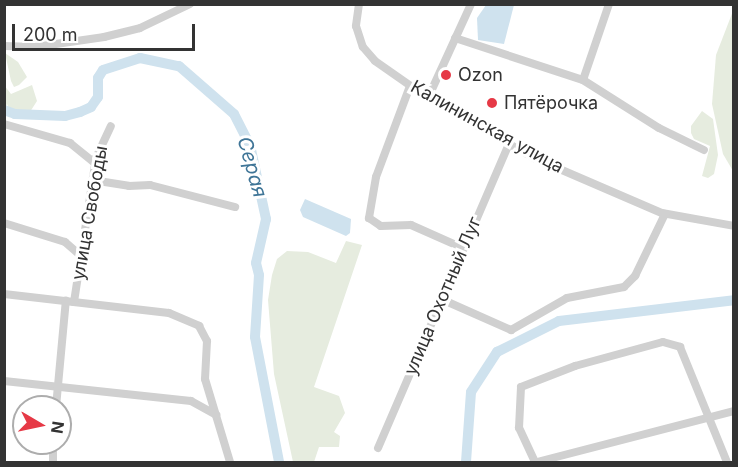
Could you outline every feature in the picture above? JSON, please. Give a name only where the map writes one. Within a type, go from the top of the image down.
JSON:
[{"type":"street","points":[[4,46],[35,47],[104,37],[140,28],[190,4]]},
{"type":"street","name":"Калининская улица","points":[[359,4],[357,37],[375,61],[428,98],[509,144],[665,214],[734,226]]},
{"type":"street","points":[[428,98],[471,4]]},
{"type":"street","points":[[583,80],[609,4]]},
{"type":"street","points":[[455,38],[583,80],[659,128],[704,150]]},
{"type":"street","points":[[410,86],[376,177],[369,218],[381,225],[411,225],[463,248]]},
{"type":"street","points":[[4,124],[70,143],[95,163]]},
{"type":"street","name":"улица Свободы","points":[[57,395],[70,301],[81,256],[95,163],[100,141],[111,126]]},
{"type":"street","name":"улица Охотный Луг","points":[[378,448],[509,144]]},
{"type":"street","points":[[92,180],[129,186],[150,185],[235,207]]},
{"type":"street","points":[[441,299],[504,330],[518,326],[567,298],[629,283],[665,214]]},
{"type":"street","points":[[4,223],[65,242],[81,256]]},
{"type":"street","points":[[4,294],[187,318],[199,326],[207,341],[205,380],[230,462]]},
{"type":"street","points":[[727,462],[709,416],[680,347],[663,342],[528,382],[521,387],[519,428],[536,462],[709,416],[734,411]]},
{"type":"street","points":[[4,381],[191,401],[216,415]]},
{"type":"shaded area","points":[[733,11],[733,171],[723,154],[712,104],[716,55]]},
{"type":"shaded area","points":[[5,53],[18,62],[27,77],[14,87],[11,81]]},
{"type":"shaded area","points":[[4,85],[11,94],[32,85],[37,101],[28,115],[11,114],[7,104],[5,110]]},
{"type":"shaded area","points":[[702,111],[713,119],[718,155],[714,174],[708,178],[702,176],[710,146],[694,139],[691,133],[691,126]]},
{"type":"shaded area","points":[[346,241],[362,245],[314,387],[339,396],[345,413],[334,432],[340,436],[339,447],[319,447],[314,462],[293,462],[274,374],[268,300],[272,275],[277,259],[287,251],[308,252],[336,263]]},
{"type":"water","points":[[486,5],[514,5],[504,44],[478,40],[477,18]]},
{"type":"water","points":[[305,199],[351,219],[350,233],[346,236],[303,217],[300,210]]},
{"type":"waterway","name":"Серая","points":[[4,110],[15,114],[65,116],[80,112],[91,107],[98,97],[98,78],[103,70],[140,58],[179,66],[234,114],[250,145],[266,219],[256,263],[259,275],[255,337],[279,462]]},
{"type":"waterway","name":"Серая","points":[[466,462],[471,392],[497,352],[559,321],[734,300]]},
{"type":"place","name":"Ozon","points":[[446,75]]},
{"type":"place","name":"Пятёрочка","points":[[492,103]]}]
